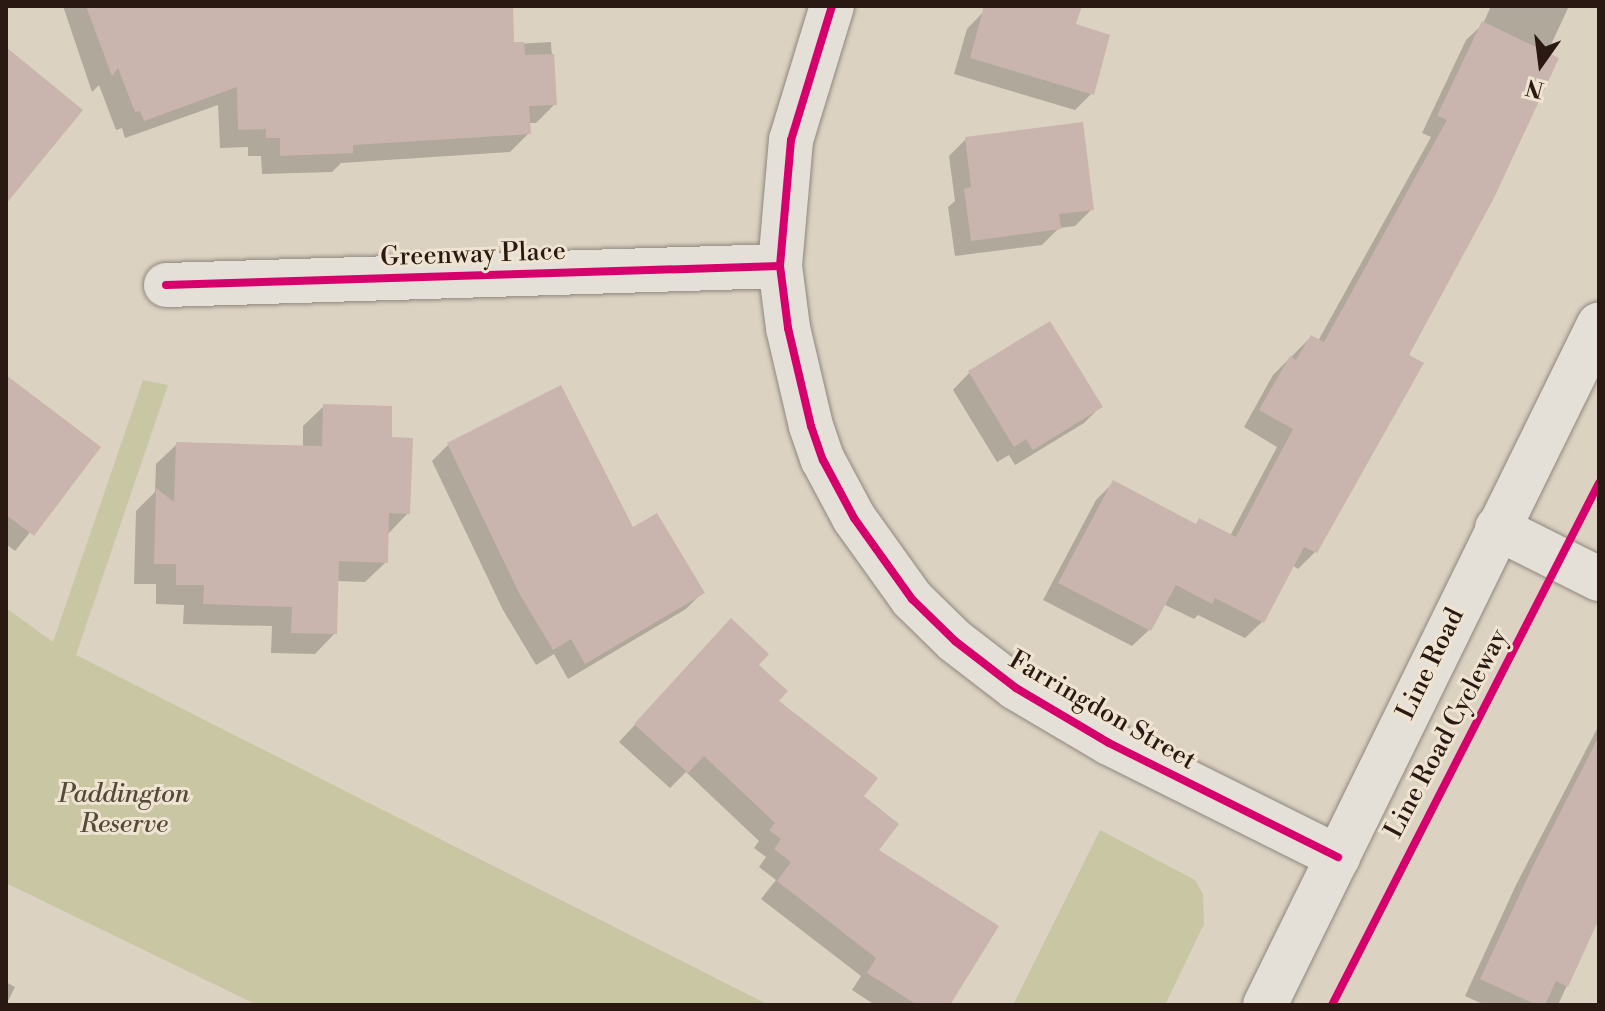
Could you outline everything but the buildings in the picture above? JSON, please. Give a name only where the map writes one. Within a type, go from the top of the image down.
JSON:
[{"type":"street","name":"Farringdon Street","points":[[832,6],[791,140],[782,210],[780,266],[791,344],[823,460],[854,518],[912,599],[955,641],[1027,695],[1109,743],[1338,857]]},
{"type":"street","name":"Greenway Place","points":[[166,285],[780,266]]},
{"type":"street","name":"Line Road","points":[[1265,1005],[1599,324]]},
{"type":"street","points":[[1497,528],[1599,579]]},
{"type":"green space","name":"Paddington Reserve","points":[[143,380],[168,385],[76,655],[769,1005],[257,1005],[6,883],[6,608],[53,642]]},
{"type":"green space","points":[[1100,830],[1195,880],[1203,894],[1204,924],[1165,1005],[1013,1005]]},
{"type":"cycle path","points":[[832,6],[791,140],[780,266],[788,328],[811,426],[823,460],[854,518],[912,599],[955,641],[1016,688],[1109,743],[1338,857]]},
{"type":"cycle path","points":[[166,285],[780,266]]},
{"type":"cycle path","name":"Line Road Cycleway","points":[[1332,1005],[1599,483]]}]
